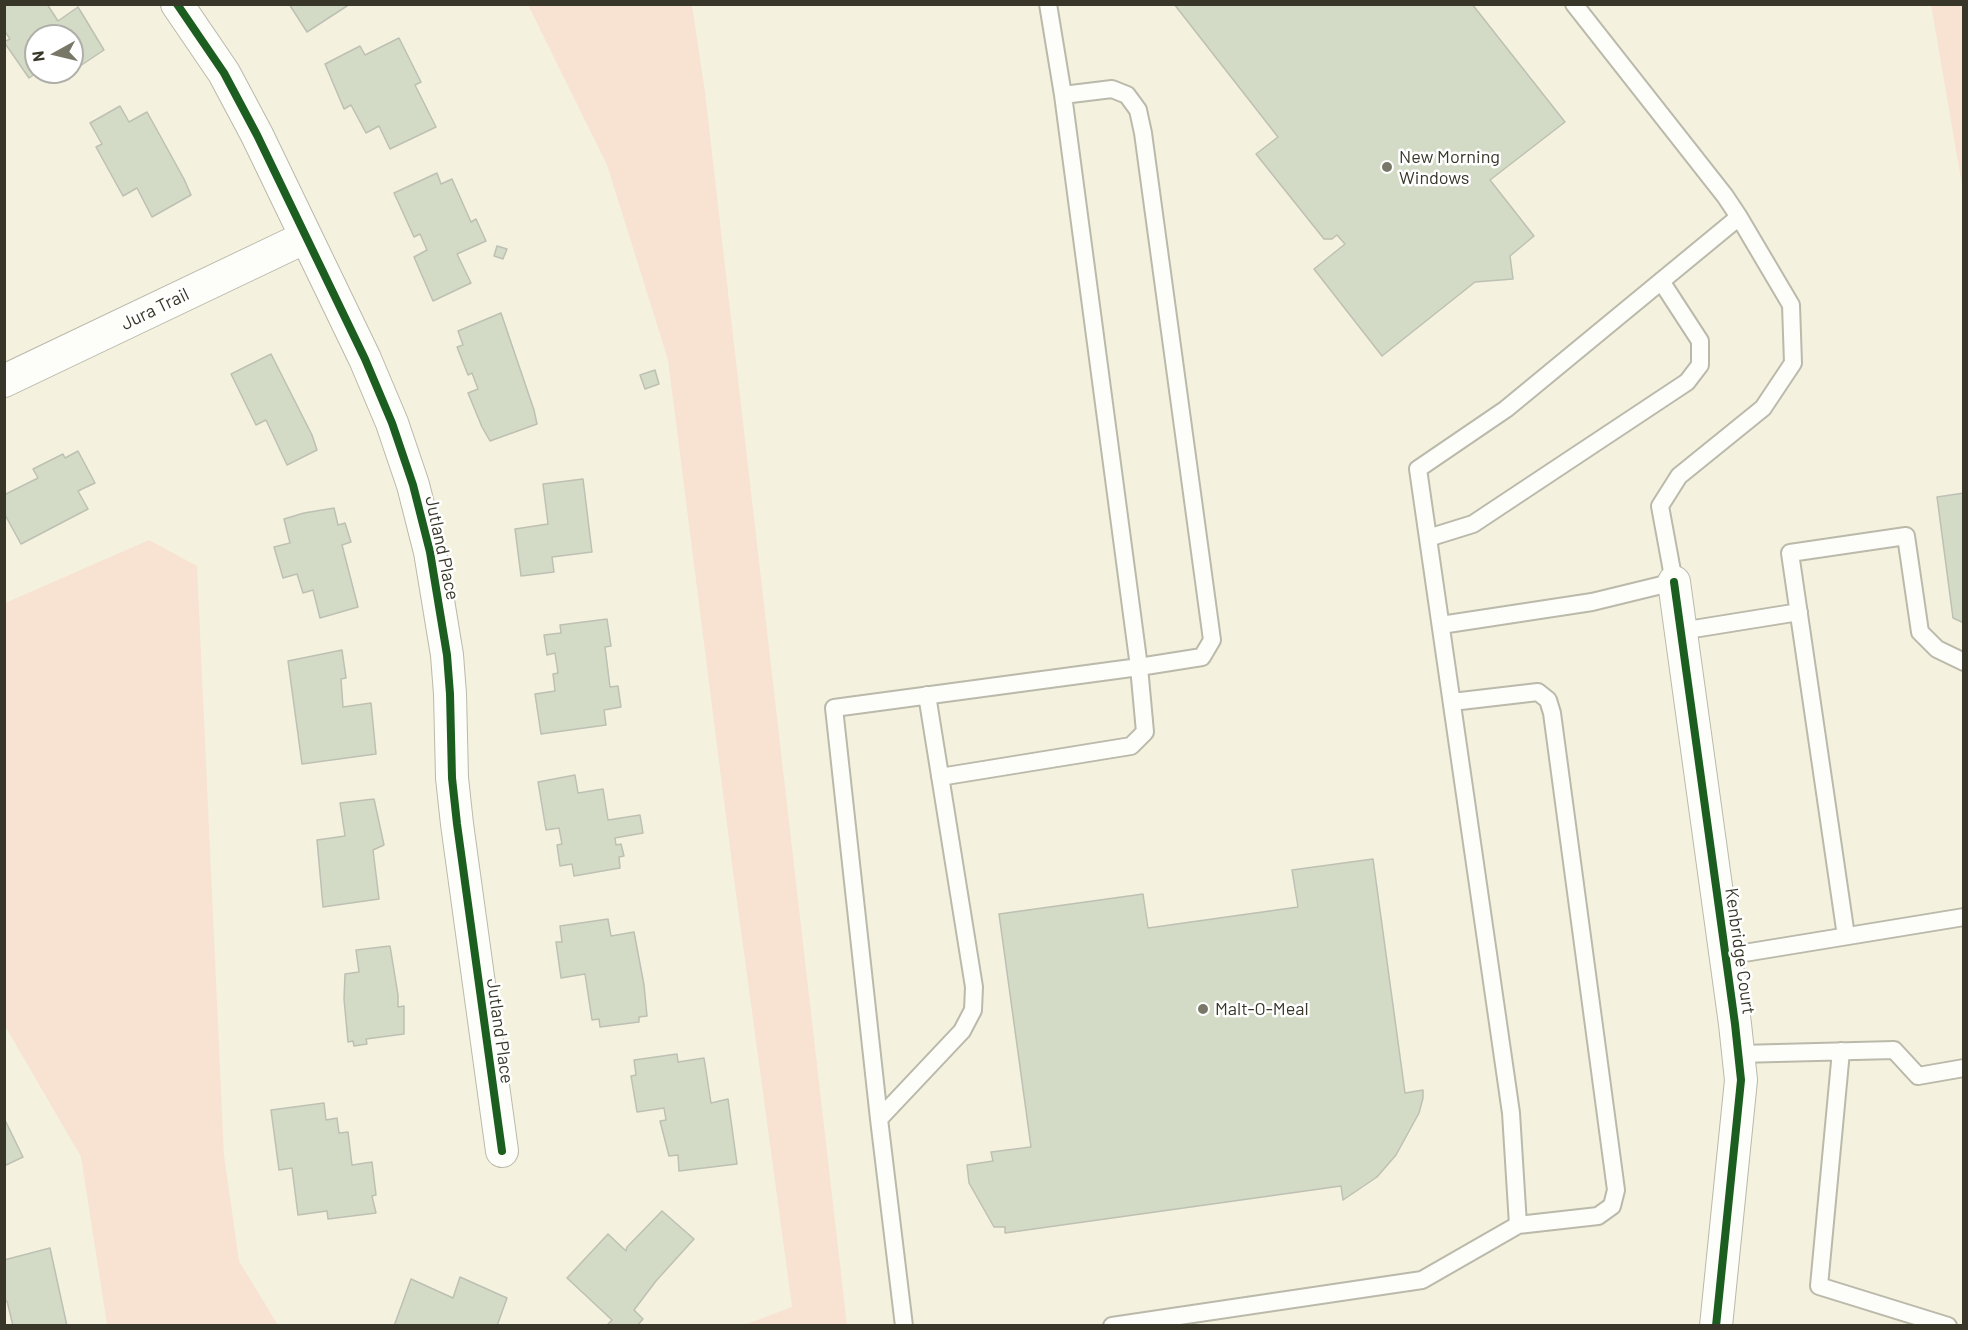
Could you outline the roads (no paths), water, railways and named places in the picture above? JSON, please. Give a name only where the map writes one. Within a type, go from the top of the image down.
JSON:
[{"type":"street","name":"Jutland Place","points":[[177,4],[224,73],[257,135],[365,359],[392,423],[413,485],[430,552],[447,655],[452,778],[457,824],[502,1151]]},
{"type":"street","name":"Jura Trail","points":[[4,381],[306,237]]},
{"type":"street","name":"Kenbridge Court","points":[[1674,582],[1741,1080],[1716,1326]]},
{"type":"lane","points":[[940,777],[1131,746],[1145,732],[1139,668],[1063,95],[1048,4]]},
{"type":"lane","points":[[1441,625],[1592,602],[1674,582],[1660,506],[1679,476],[1763,408],[1792,363],[1791,305],[1739,217],[1574,4]]},
{"type":"lane","points":[[904,1326],[834,708],[1139,668],[1202,657],[1212,640],[1138,110],[1127,95],[1112,89],[1063,95]]},
{"type":"lane","points":[[1518,1225],[1511,1113],[1418,469],[1506,409],[1739,217]]},
{"type":"lane","points":[[1428,538],[1473,524],[1687,382],[1700,365],[1700,341],[1661,281]]},
{"type":"lane","points":[[1846,936],[1790,553],[1906,536],[1920,632],[1938,650],[1964,662]]},
{"type":"lane","points":[[1681,631],[1799,612]]},
{"type":"lane","points":[[1112,1326],[1422,1281],[1518,1225],[1598,1216],[1612,1206],[1616,1190],[1548,700],[1538,692],[1452,702]]},
{"type":"lane","points":[[879,1119],[962,1031],[974,1010],[974,987],[927,695]]},
{"type":"lane","points":[[1726,956],[1964,917]]},
{"type":"lane","points":[[1739,1054],[1894,1050],[1918,1076],[1964,1068]]},
{"type":"lane","points":[[1841,1051],[1819,1286],[1948,1326]]},
{"type":"place","name":"New Morning Windows","points":[[1387,167]]},
{"type":"place","name":"Malt-O-Meal","points":[[1203,1009]]}]
